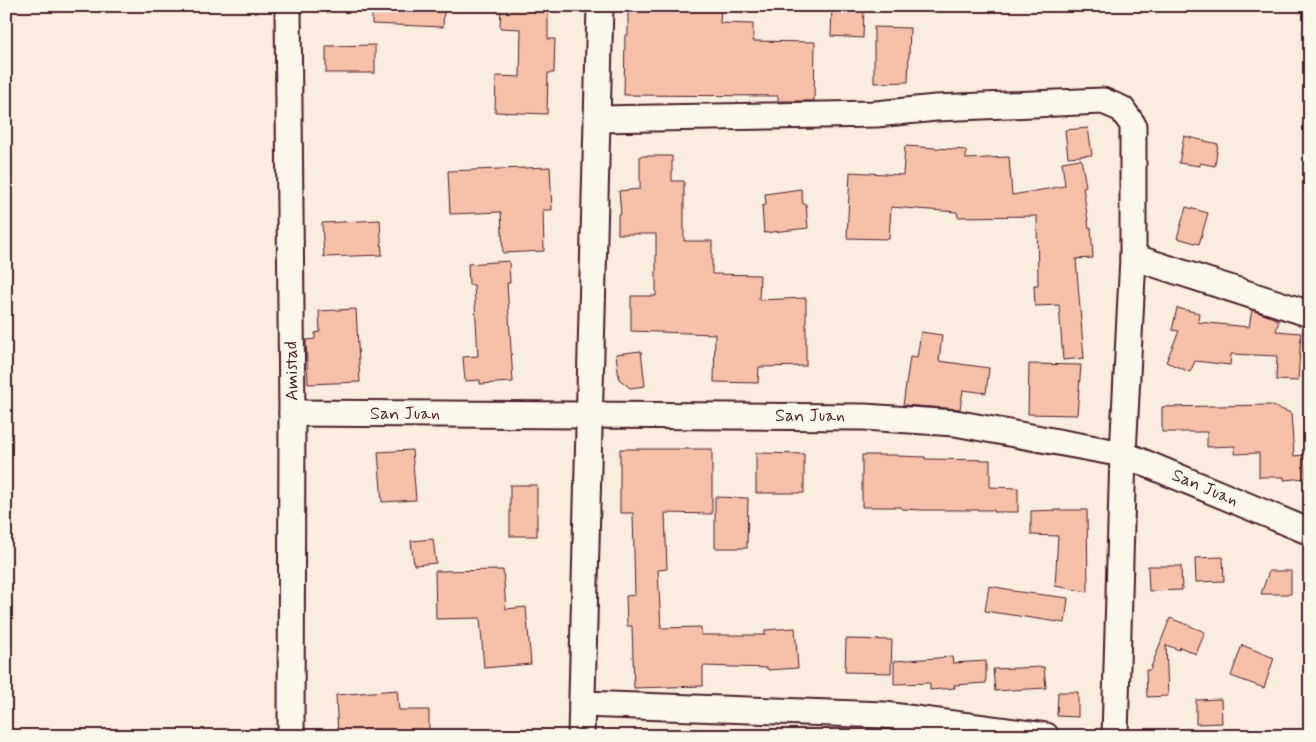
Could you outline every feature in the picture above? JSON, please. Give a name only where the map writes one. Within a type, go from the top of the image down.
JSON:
[{"type":"street","name":"Amistad","points":[[288,6],[292,413],[291,736]]},
{"type":"street","points":[[581,736],[600,6]]},
{"type":"street","points":[[597,118],[876,114],[936,108],[1103,101],[1122,109],[1133,125],[1133,257],[1123,454],[1115,736]]},
{"type":"street","points":[[1133,257],[1310,314]]},
{"type":"street","name":"San Juan","points":[[292,413],[864,417],[955,422],[1123,454],[1310,532]]},
{"type":"street","points":[[582,704],[884,715],[1046,736]]},
{"type":"building","points":[[372,6],[444,6],[443,27],[372,24]]},
{"type":"building","points":[[501,6],[534,6],[534,12],[548,12],[548,39],[555,39],[554,73],[548,73],[547,114],[495,112],[496,76],[520,77],[521,29],[500,28]]},
{"type":"building","points":[[628,6],[721,6],[720,23],[753,24],[753,41],[815,42],[814,101],[778,101],[778,96],[624,95],[625,35],[628,35]]},
{"type":"building","points":[[832,6],[864,6],[863,38],[831,36]]},
{"type":"building","points":[[874,27],[910,28],[908,82],[874,83]]},
{"type":"building","points":[[375,45],[375,73],[326,73],[326,46]]},
{"type":"building","points":[[1088,128],[1092,155],[1068,157],[1065,130]]},
{"type":"building","points":[[1184,136],[1218,144],[1215,166],[1200,163],[1200,166],[1179,163]]},
{"type":"building","points":[[905,146],[966,150],[966,159],[1009,157],[1012,195],[1065,186],[1062,162],[1081,159],[1086,186],[1083,187],[1089,228],[1091,227],[1093,258],[1076,259],[1084,358],[1063,360],[1059,305],[1035,306],[1034,285],[1038,285],[1037,216],[958,217],[957,212],[891,207],[889,239],[847,238],[850,172],[903,175]]},
{"type":"building","points":[[640,156],[672,156],[672,181],[684,181],[684,241],[712,241],[712,274],[760,275],[759,300],[806,298],[806,366],[759,367],[758,383],[714,382],[715,334],[631,331],[631,296],[656,296],[656,234],[618,234],[618,215],[621,214],[619,191],[640,189]]},
{"type":"building","points":[[550,167],[552,210],[543,210],[544,251],[503,253],[501,212],[450,214],[448,171]]},
{"type":"building","points":[[801,189],[803,204],[806,204],[808,228],[764,233],[762,206],[766,205],[765,194]]},
{"type":"building","points":[[1186,207],[1208,213],[1199,244],[1177,238]]},
{"type":"building","points":[[380,220],[382,255],[324,257],[322,223]]},
{"type":"building","points":[[509,261],[510,283],[507,283],[513,382],[480,384],[480,380],[465,381],[463,357],[478,356],[474,285],[469,285],[468,264]]},
{"type":"building","points":[[1177,308],[1199,313],[1198,322],[1249,327],[1252,310],[1279,320],[1276,331],[1301,333],[1298,381],[1276,380],[1277,356],[1231,354],[1230,365],[1195,361],[1190,372],[1166,362],[1179,331],[1172,330]]},
{"type":"building","points":[[356,309],[360,382],[308,384],[306,340],[315,339],[315,333],[320,332],[319,311]]},
{"type":"building","points":[[921,332],[942,335],[939,361],[989,368],[986,393],[963,390],[960,409],[903,405],[910,357],[917,358]]},
{"type":"building","points":[[641,351],[645,386],[630,388],[619,379],[616,354]]},
{"type":"building","points":[[1029,364],[1081,365],[1077,415],[1028,414]]},
{"type":"building","points":[[1270,405],[1291,413],[1294,456],[1304,455],[1306,478],[1284,480],[1284,477],[1259,477],[1259,453],[1235,454],[1235,446],[1207,447],[1207,432],[1162,432],[1162,407]]},
{"type":"building","points":[[620,449],[712,449],[712,514],[665,513],[667,569],[658,570],[661,628],[701,627],[701,635],[765,635],[765,630],[795,628],[798,668],[768,670],[768,668],[703,666],[703,686],[634,688],[632,626],[627,626],[626,596],[635,595],[633,513],[620,513]]},
{"type":"building","points":[[412,450],[416,500],[382,502],[378,452]]},
{"type":"building","points":[[756,453],[804,454],[804,493],[756,493]]},
{"type":"building","points":[[862,455],[897,455],[925,457],[925,459],[990,460],[990,487],[1018,488],[1018,512],[862,507]]},
{"type":"building","points":[[510,485],[537,485],[537,536],[510,536]]},
{"type":"building","points":[[715,497],[748,498],[747,548],[715,548]]},
{"type":"building","points":[[1087,510],[1088,592],[1055,586],[1058,536],[1031,535],[1031,511]]},
{"type":"building","points":[[433,539],[436,563],[414,565],[411,541]]},
{"type":"building","points":[[1223,557],[1224,581],[1196,582],[1195,558]]},
{"type":"building","points":[[1148,566],[1181,566],[1182,590],[1149,591]]},
{"type":"building","points":[[503,570],[506,609],[526,607],[531,664],[484,668],[480,618],[436,619],[435,571]]},
{"type":"building","points":[[1269,571],[1291,571],[1291,594],[1261,594]]},
{"type":"building","points":[[989,586],[1068,598],[1065,623],[985,611]]},
{"type":"building","points":[[1170,618],[1205,632],[1196,654],[1180,647],[1179,650],[1166,645],[1168,696],[1147,697],[1146,670],[1150,670]]},
{"type":"building","points":[[846,639],[892,640],[891,673],[845,672]]},
{"type":"building","points":[[1242,645],[1274,658],[1264,688],[1231,676]]},
{"type":"building","points":[[952,657],[953,663],[986,661],[986,683],[954,685],[955,688],[930,690],[930,683],[894,684],[894,661]]},
{"type":"building","points":[[1044,667],[1046,688],[995,691],[993,669]]},
{"type":"building","points":[[397,690],[399,710],[429,710],[429,736],[338,736],[336,695]]},
{"type":"building","points":[[1058,692],[1078,692],[1078,717],[1057,716]]},
{"type":"building","points":[[1221,699],[1222,723],[1196,724],[1196,700]]}]
